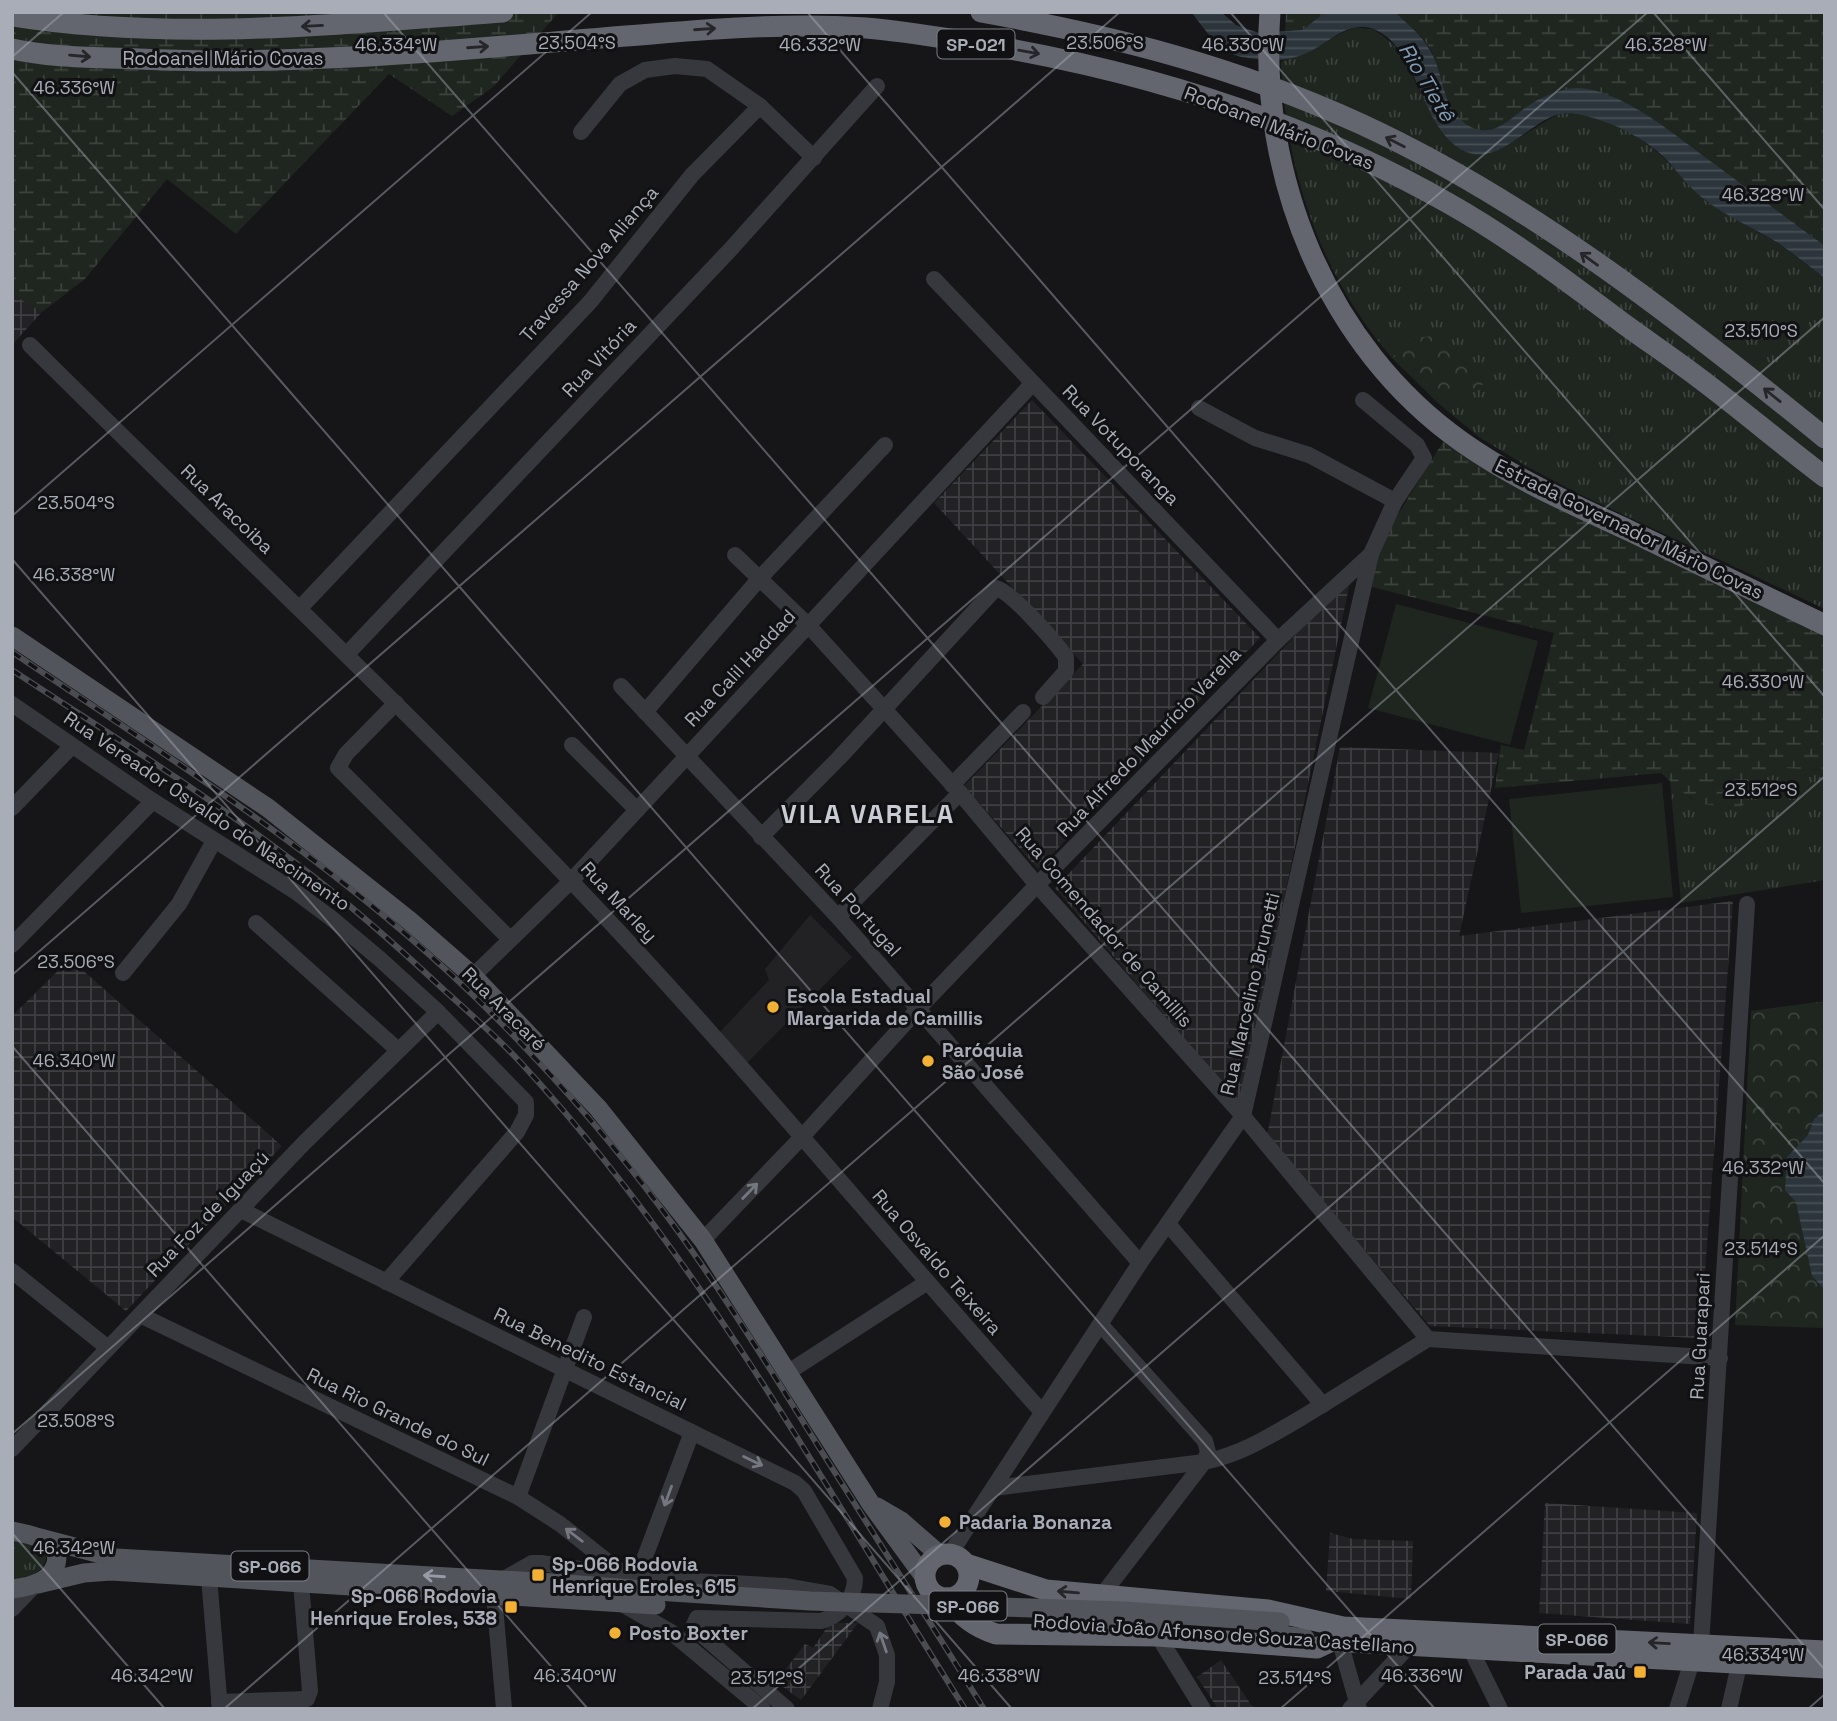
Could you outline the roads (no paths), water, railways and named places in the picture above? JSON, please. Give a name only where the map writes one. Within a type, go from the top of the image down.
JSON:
[{"type":"highway","name":"Rodoanel Mário Covas","points":[[12,16],[75,24],[198,29],[284,27],[503,12]]},
{"type":"highway","name":"Rodoanel Mário Covas","points":[[981,12],[1058,26],[1160,50],[1293,96],[1362,125],[1511,205],[1735,364],[1825,438]]},
{"type":"highway","name":"Estrada Governador Mário Covas","points":[[1270,12],[1269,52],[1273,115],[1288,192],[1309,253],[1379,366],[1420,408],[1459,440],[1510,473],[1825,625]]},
{"type":"highway","name":"Rodoanel Mário Covas","points":[[12,48],[91,57],[246,61],[358,56],[717,29],[864,28],[1051,56],[1127,74],[1230,105],[1312,137],[1382,168],[1449,203],[1565,279],[1701,379],[1825,478]]},
{"type":"highway","points":[[947,1598],[961,1593],[969,1579],[952,1558]]},
{"type":"highway","points":[[952,1558],[1046,1590],[1268,1610],[1334,1636],[1317,1648],[1158,1636],[996,1634],[968,1622],[947,1598],[932,1592],[925,1578],[927,1566],[952,1558]]},
{"type":"highway","name":"Rodovia João Afonso de Souza Castellano","points":[[1334,1636],[1697,1653],[1739,1665],[1825,1668]]},
{"type":"highway","name":"Rodovia João Afonso de Souza Castellano","points":[[1334,1636],[1409,1646],[1471,1650],[1697,1653],[1825,1651]]},
{"type":"main road","name":"Rua Aracaré","points":[[12,636],[268,808],[410,921],[473,976],[598,1108],[703,1240],[871,1504],[925,1578]]},
{"type":"main road","name":"Rua Aracaré","points":[[871,1504],[901,1521],[952,1558]]},
{"type":"main road","name":"SP-066","points":[[12,1531],[40,1538]]},
{"type":"main road","points":[[36,1585],[55,1569],[57,1563],[54,1549],[40,1538]]},
{"type":"main road","name":"Rodovia João Afonso de Souza Castellano","points":[[40,1538],[116,1558],[498,1587],[1122,1624],[1276,1628],[1334,1636]]},
{"type":"main road","name":"Rodovia João Afonso de Souza Castellano","points":[[36,1585],[63,1577],[111,1571],[301,1583],[498,1587],[620,1603],[656,1598]]},
{"type":"main road","name":"SP-066","points":[[12,1589],[36,1585]]},
{"type":"street","points":[[581,132],[620,84],[645,70],[675,66],[707,69],[760,107],[814,158]]},
{"type":"street","name":"Rua Vitória","points":[[347,654],[684,299],[877,86]]},
{"type":"street","name":"Travessa Nova Aliança","points":[[300,608],[590,302],[692,174],[760,107]]},
{"type":"street","name":"Rua Votuporanga","points":[[934,279],[1278,640]]},
{"type":"street","name":"Rua Aracoiba","points":[[30,345],[396,703]]},
{"type":"street","name":"Rua Calil Haddad","points":[[473,976],[571,881],[1033,383]]},
{"type":"street","name":"Rua Marcelino Brunetti","points":[[952,1558],[1042,1412],[1140,1263],[1243,1116],[1371,554],[1395,501],[1424,461],[1424,455],[1416,445],[1363,401]]},
{"type":"street","points":[[1199,408],[1255,438],[1309,455],[1395,501]]},
{"type":"street","points":[[645,712],[760,578],[885,445]]},
{"type":"street","name":"Rua Alfredo Maurício Varella","points":[[703,1240],[802,1138],[918,1009],[1037,885],[1278,640],[1371,554]]},
{"type":"street","name":"Rua Comendador de Camillis","points":[[735,555],[809,626],[956,789],[1037,885],[1243,1116],[1428,1339]]},
{"type":"street","points":[[761,837],[839,758],[996,588],[1006,592],[1064,654],[1068,666],[1066,671],[1043,697]]},
{"type":"street","name":"Rua Portugal","points":[[621,686],[838,916],[1140,1263]]},
{"type":"street","points":[[396,703],[346,754],[338,768],[510,939]]},
{"type":"street","name":"Rua Marley","points":[[396,703],[571,881],[688,1007],[802,1138]]},
{"type":"street","name":"Rua Vereador Osvaldo do Nascimento","points":[[12,704],[331,918],[438,1012],[526,1102],[526,1115],[517,1132],[386,1282]]},
{"type":"street","points":[[838,916],[1023,712]]},
{"type":"street","points":[[572,745],[638,810]]},
{"type":"street","points":[[12,808],[72,746]]},
{"type":"street","points":[[12,945],[153,801]]},
{"type":"street","points":[[123,973],[179,904],[214,841]]},
{"type":"street","name":"Rua Guarapari","points":[[1677,1709],[1697,1653],[1720,1358],[1747,904]]},
{"type":"street","points":[[256,923],[398,1050]]},
{"type":"street","name":"Rua Foz de Iguaçú","points":[[16,1438],[438,1012]]},
{"type":"street","name":"Rua Osvaldo Teixeira","points":[[802,1138],[926,1283],[1042,1412]]},
{"type":"street","name":"Rua Benedito Estancial","points":[[241,1210],[785,1477],[804,1491],[855,1578],[846,1604]]},
{"type":"street","points":[[1168,1224],[1323,1405]]},
{"type":"street","points":[[12,1271],[108,1348]]},
{"type":"street","points":[[787,1373],[926,1283]]},
{"type":"street","name":"Rua Rio Grande do Sul","points":[[140,1315],[518,1497],[632,1577]]},
{"type":"street","points":[[518,1497],[584,1317]]},
{"type":"street","points":[[1101,1325],[1205,1441],[1208,1452],[1204,1462],[1102,1595]]},
{"type":"street","points":[[994,1488],[1230,1457],[1323,1405],[1428,1339],[1720,1358]]},
{"type":"street","points":[[632,1577],[692,1432]]},
{"type":"street","points":[[504,1709],[498,1587],[532,1563],[541,1563],[632,1577],[785,1586],[830,1594],[877,1626],[887,1655],[887,1682],[880,1709]]},
{"type":"street","points":[[209,1577],[220,1705],[307,1699],[310,1691],[301,1583]]},
{"type":"street","points":[[12,1609],[36,1585]]},
{"type":"street","points":[[620,1603],[671,1632],[763,1709]]},
{"type":"street","points":[[787,1709],[693,1627],[697,1618],[821,1621],[831,1618],[846,1604]]},
{"type":"street","points":[[1158,1636],[1203,1709]]},
{"type":"street","points":[[1334,1636],[1355,1706]]},
{"type":"street","points":[[1355,1706],[1409,1646]]},
{"type":"street","points":[[1471,1650],[1500,1709]]},
{"type":"street","points":[[1728,1709],[1739,1665]]},
{"type":"water","name":"Rio Tietê","points":[[1191,12],[1221,12],[1236,25],[1259,33],[1302,30],[1326,12],[1395,12],[1417,33],[1434,57],[1449,103],[1455,113],[1473,128],[1482,130],[1499,127],[1534,102],[1562,90],[1580,88],[1615,98],[1650,117],[1825,246],[1825,278],[1778,243],[1705,200],[1657,151],[1618,127],[1583,115],[1563,113],[1547,119],[1497,151],[1470,153],[1456,146],[1444,134],[1401,52],[1390,39],[1376,30],[1356,27],[1298,56],[1263,60],[1234,55],[1222,48]]},
{"type":"water","points":[[1825,1110],[1825,1290],[1812,1276],[1796,1202],[1785,1190],[1787,1157],[1808,1135],[1814,1119]]},
{"type":"railway","points":[[12,652],[206,782],[392,922],[506,1028],[588,1116],[705,1269],[984,1709]]},
{"type":"railway","points":[[12,670],[263,838],[354,909],[484,1026],[522,1064],[586,1138],[647,1215],[704,1295],[811,1459],[965,1709]]},
{"type":"place","name":"Escola Estadual Margarida de Camillis","points":[[773,1007]]},
{"type":"place","name":"Paróquia São José","points":[[928,1061]]},
{"type":"place","name":"Padaria Bonanza","points":[[945,1522]]},
{"type":"place","name":"Sp-066 Rodovia Henrique Eroles, 615","points":[[538,1575]]},
{"type":"place","name":"Sp-066 Rodovia Henrique Eroles, 538","points":[[511,1607]]},
{"type":"place","name":"Posto Boxter","points":[[615,1633]]},
{"type":"place","name":"Parada Jaú","points":[[1640,1672]]},
{"type":"district","name":"VILA VARELA","points":[[868,814]]}]
